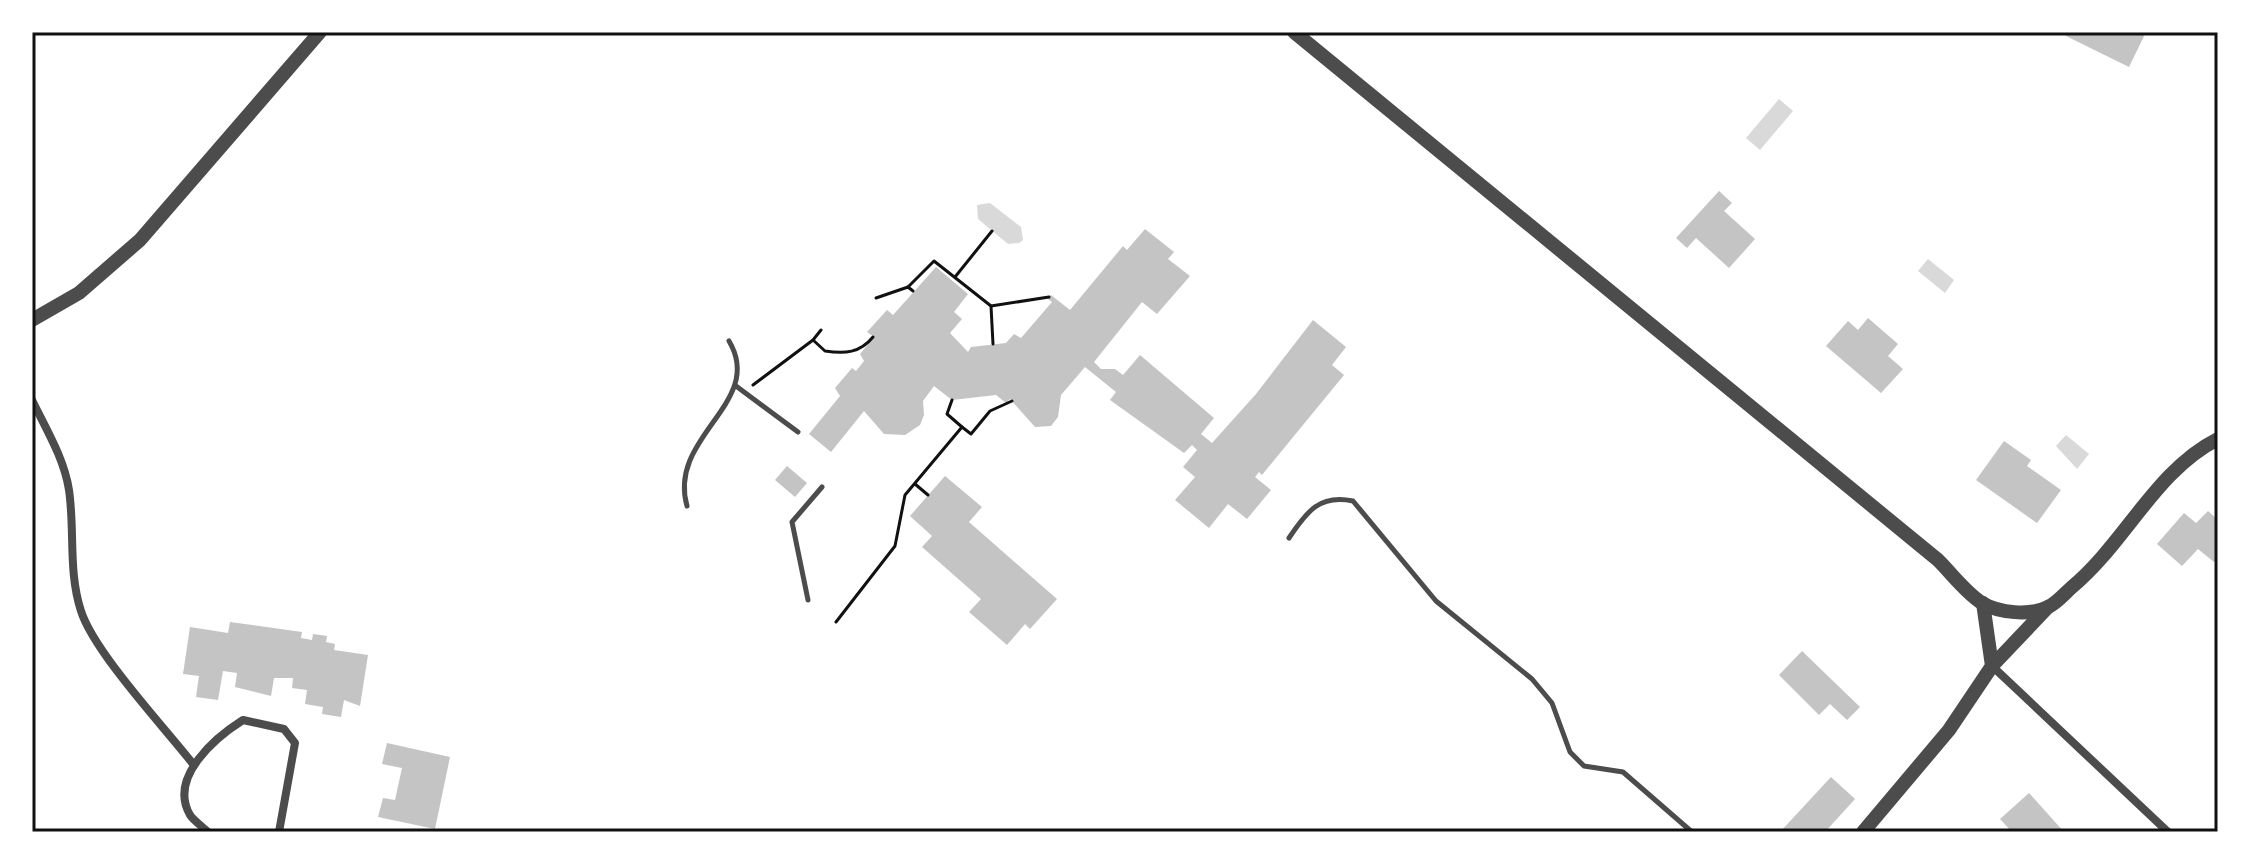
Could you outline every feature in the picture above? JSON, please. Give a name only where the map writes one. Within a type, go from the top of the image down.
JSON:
[{"type":"street","points":[[32,320],[79,293],[140,240],[320,32]]},
{"type":"street","points":[[1294,32],[1938,560],[1983,603],[2015,612],[2048,607]]},
{"type":"street","points":[[32,400],[62,460],[69,490],[72,578],[82,615],[103,650],[193,764]]},
{"type":"street","points":[[1863,832],[1949,730],[1992,666],[2048,607],[2081,580],[2123,536],[2169,476],[2199,448],[2218,439]]},
{"type":"street","points":[[1983,603],[1992,666],[2168,832]]},
{"type":"street","points":[[208,832],[191,815],[185,798],[193,764],[226,731],[243,720],[284,729],[295,743],[279,832]]},
{"type":"lane","points":[[687,506],[685,467],[736,386],[737,358],[729,341]]},
{"type":"lane","points":[[736,386],[798,432]]},
{"type":"lane","points":[[808,600],[792,522],[822,487]]},
{"type":"lane","points":[[1289,538],[1305,513],[1321,501],[1338,498],[1353,501],[1436,601],[1532,679],[1552,703],[1570,752],[1584,766],[1623,772],[1692,832]]},
{"type":"path","points":[[955,277],[992,231]]},
{"type":"path","points":[[876,298],[888,297],[908,287],[934,261],[991,306],[1049,297]]},
{"type":"path","points":[[908,287],[913,291]]},
{"type":"path","points":[[991,306],[993,344]]},
{"type":"path","points":[[744,392],[813,340],[821,330]]},
{"type":"path","points":[[813,340],[825,351],[841,353],[859,349],[873,337]]},
{"type":"path","points":[[952,400],[947,414],[971,434],[990,411],[1012,401]]},
{"type":"path","points":[[836,622],[895,546],[902,501],[962,427]]},
{"type":"path","points":[[915,484],[928,495]]},
{"type":"shaded area","points":[[1779,99],[1793,111],[1760,150],[1746,138]]},
{"type":"shaded area","points":[[990,203],[1021,227],[1023,240],[1008,244],[978,219],[977,205]]},
{"type":"shaded area","points":[[1928,259],[1954,280],[1945,293],[1918,271]]},
{"type":"shaded area","points":[[2066,435],[2089,454],[2077,469],[2056,446]]},
{"type":"building","points":[[2068,32],[2146,32],[2129,67],[2066,36]]},
{"type":"building","points":[[1719,191],[1732,203],[1724,211],[1755,239],[1729,268],[1696,238],[1687,248],[1676,238]]},
{"type":"building","points":[[1145,229],[1174,252],[1168,259],[1190,276],[1157,314],[1142,302],[1094,362],[1101,369],[1115,369],[1123,375],[1140,355],[1214,418],[1201,434],[1212,443],[1256,394],[1313,320],[1346,347],[1332,365],[1344,375],[1262,475],[1259,472],[1255,477],[1271,490],[1247,519],[1228,504],[1209,528],[1175,500],[1195,477],[1183,467],[1197,450],[1192,445],[1184,453],[1110,400],[1116,392],[1085,367],[1061,395],[1058,417],[1051,426],[1035,427],[1010,399],[1006,403],[996,395],[952,400],[934,386],[923,401],[924,415],[920,425],[905,435],[884,434],[864,411],[831,452],[809,434],[840,396],[835,388],[852,368],[856,371],[864,361],[860,354],[874,337],[867,332],[887,310],[893,315],[936,267],[968,294],[954,312],[962,319],[950,333],[968,352],[971,347],[1006,343],[1014,334],[1021,338],[1052,302],[1048,299],[1051,295],[1070,310],[1123,246],[1127,250]]},
{"type":"building","points":[[1868,318],[1898,344],[1888,356],[1903,369],[1881,393],[1826,346],[1848,321],[1858,330]]},
{"type":"building","points":[[2004,441],[2031,460],[2027,466],[2061,490],[2037,523],[1976,480]]},
{"type":"building","points":[[787,466],[807,483],[795,497],[775,480]]},
{"type":"building","points":[[945,476],[982,507],[969,522],[1057,599],[1030,629],[1025,624],[1007,645],[969,612],[981,599],[922,547],[932,536],[910,516]]},
{"type":"building","points":[[2208,511],[2218,520],[2218,558],[2214,562],[2198,549],[2182,566],[2157,544],[2184,513],[2196,523]]},
{"type":"building","points":[[230,622],[302,632],[301,638],[312,640],[313,634],[327,636],[326,642],[335,644],[334,650],[368,655],[360,706],[344,700],[341,717],[322,714],[323,707],[305,704],[307,690],[292,688],[293,678],[274,678],[271,696],[235,687],[237,673],[223,671],[218,700],[196,697],[199,676],[183,674],[190,627],[228,633]]},
{"type":"building","points":[[1802,651],[1860,707],[1847,720],[1830,704],[1819,715],[1779,675]]},
{"type":"building","points":[[387,743],[450,757],[435,829],[378,817],[383,798],[395,800],[402,768],[382,764]]},
{"type":"building","points":[[1831,777],[1855,799],[1825,832],[1780,832]]},
{"type":"building","points":[[2029,793],[2064,832],[2012,832],[2000,819]]}]
